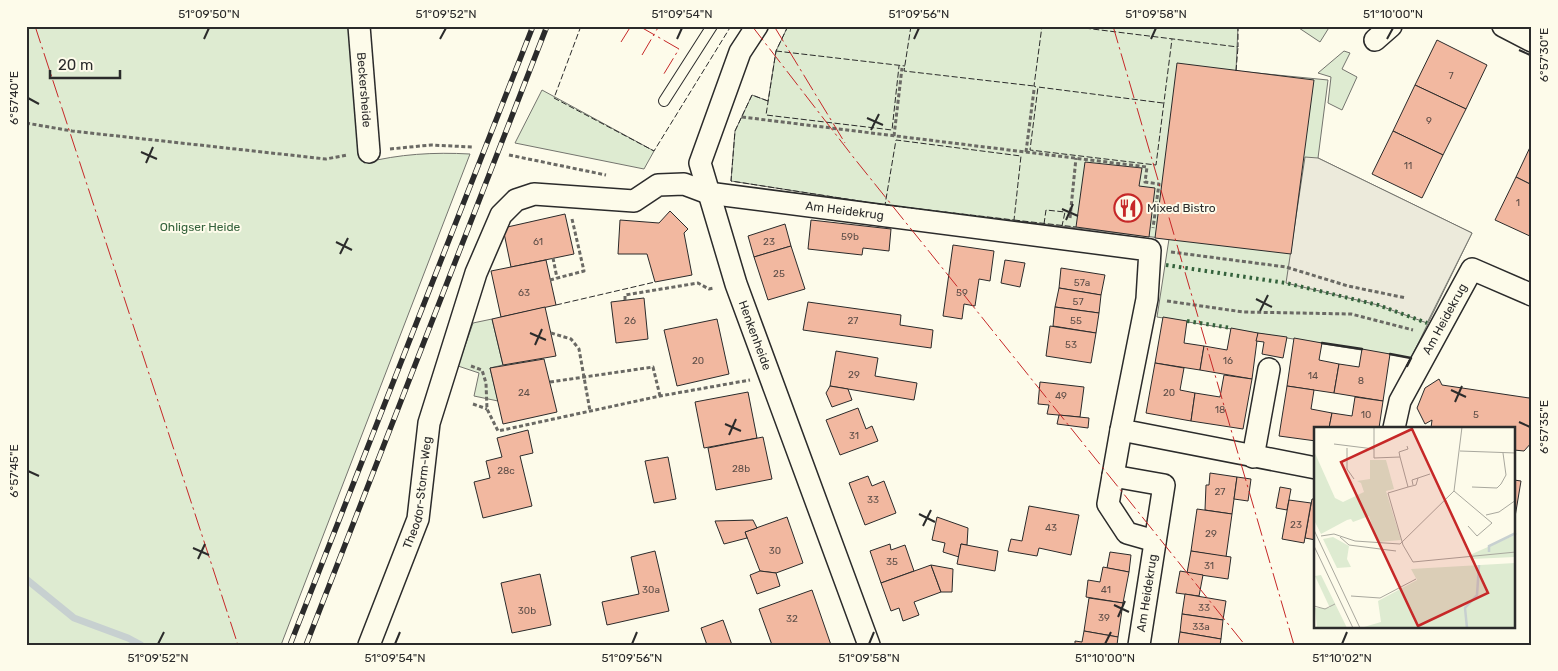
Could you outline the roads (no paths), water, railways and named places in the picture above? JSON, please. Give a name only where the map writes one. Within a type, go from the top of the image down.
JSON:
[{"type":"street","name":"Beckersheide","points":[[359,26],[369,152]]},
{"type":"street","name":"Henkenheide","points":[[757,26],[740,52],[700,162],[736,284],[868,645]]},
{"type":"street","points":[[1503,26],[1532,40]]},
{"type":"street","name":"Am Heidekrug","points":[[456,338],[476,272],[501,215],[516,200],[534,194],[634,201],[658,185],[684,184],[708,193],[1150,250],[1147,299],[1108,504],[1127,533],[1155,541]]},
{"type":"street","name":"Am Heidekrug","points":[[1394,427],[1400,401],[1472,269],[1532,295]]},
{"type":"street","name":"Theodor-Storm-Weg","points":[[369,645],[418,519],[429,424],[456,338]]},
{"type":"street","points":[[1253,457],[1269,369]]},
{"type":"street","points":[[1121,430],[1314,468]]},
{"type":"street","name":"Am Heidekrug","points":[[1113,476],[1164,486],[1139,645]]},
{"type":"lane","points":[[664,101],[712,26]]},
{"type":"waterway","points":[[26,579],[74,618],[128,638],[141,645]]},
{"type":"railway","points":[[290,645],[533,26]]},
{"type":"railway","points":[[306,645],[547,26]]},
{"type":"place","name":"Mixed Bistro","points":[[1128,208]]},
{"type":"park label","name":"Ohligser Heide","points":[[200,227]]}]
